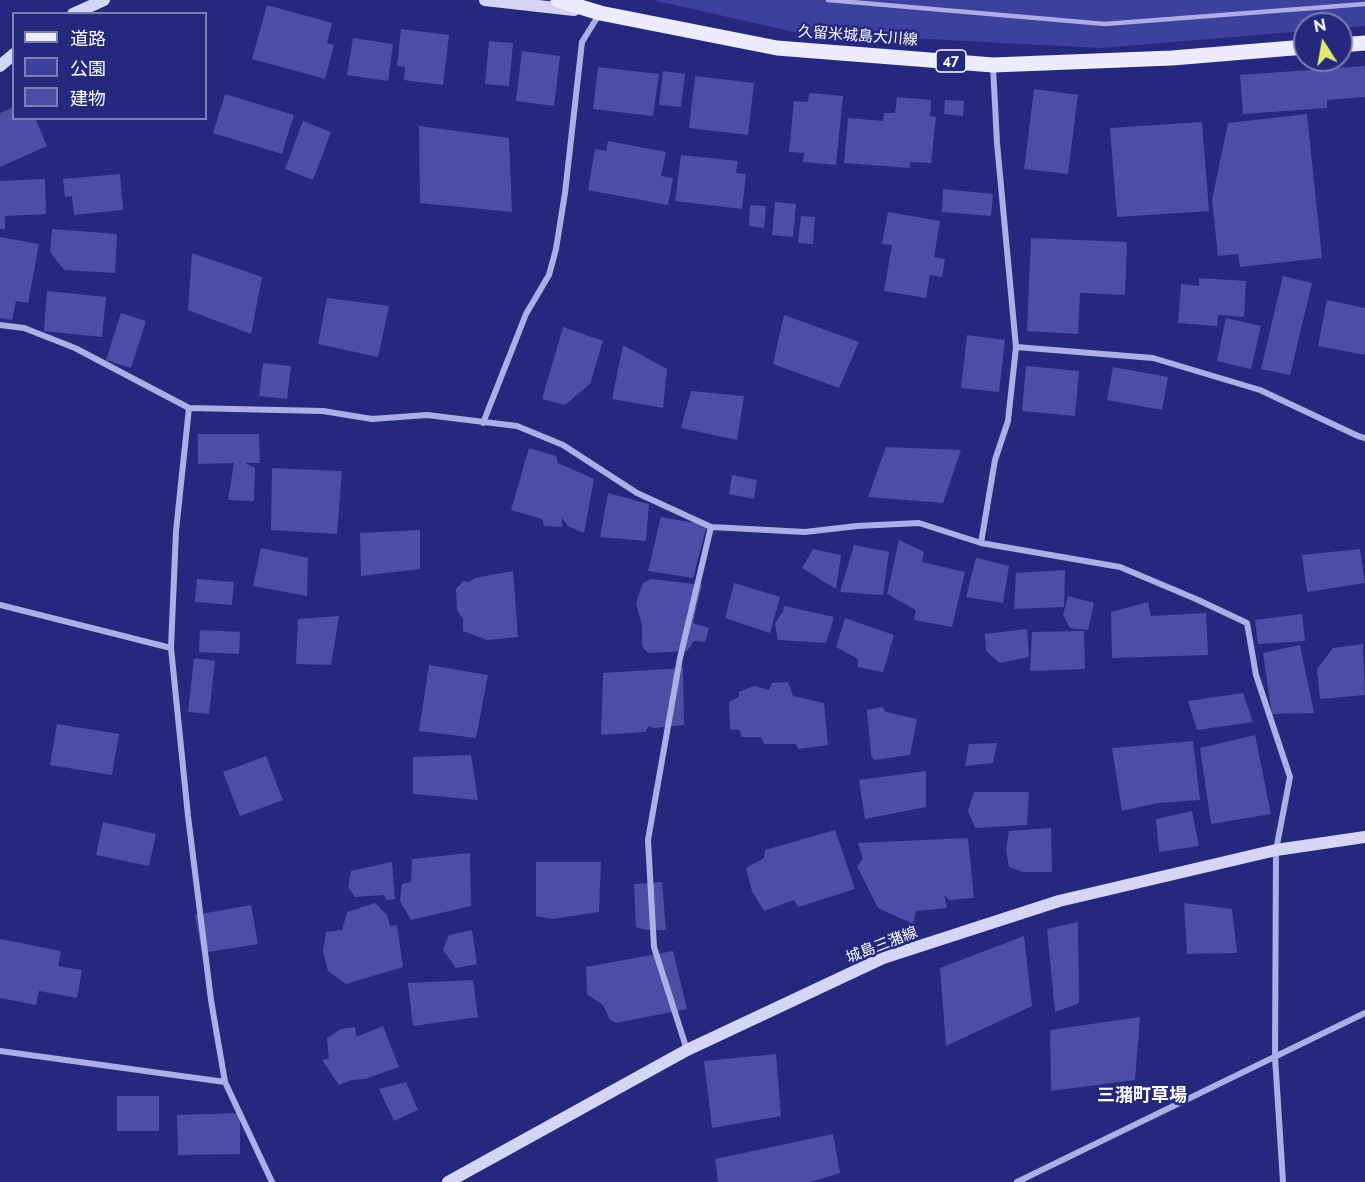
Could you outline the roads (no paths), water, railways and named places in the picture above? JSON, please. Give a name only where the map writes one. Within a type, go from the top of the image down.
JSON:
[{"type":"main road","points":[[77,12],[104,0]]},
{"type":"main road","points":[[485,0],[600,13]]},
{"type":"main road","name":"久留米城島大川線","points":[[558,0],[600,13],[777,48],[993,65],[1172,58],[1293,49]]},
{"type":"main road","points":[[0,66],[12,56]]},
{"type":"main road","name":"城島三潴線","points":[[448,1182],[687,1050],[883,957],[1059,901],[1276,850],[1365,837]]},
{"type":"street","points":[[483,423],[526,314],[549,275],[556,249],[565,193],[582,42],[600,13]]},
{"type":"street","points":[[981,543],[995,460],[1008,421],[1016,347],[997,143],[993,65]]},
{"type":"street","points":[[0,325],[24,328],[75,348],[189,408],[323,411],[372,419],[428,415],[517,426],[563,445],[637,493],[711,527],[805,532],[857,526],[919,523],[981,543],[1120,567],[1247,623],[1256,675],[1290,777],[1276,850],[1275,1057],[1283,1182]]},
{"type":"street","points":[[1016,347],[1153,358],[1260,390],[1365,438]]},
{"type":"street","points":[[189,408],[176,531],[171,648],[188,816],[209,988],[225,1082],[272,1182]]},
{"type":"street","points":[[687,1050],[654,947],[648,840],[680,658],[711,527]]},
{"type":"street","points":[[0,605],[171,648]]},
{"type":"street","points":[[1017,1182],[1365,1013]]},
{"type":"street","points":[[0,1051],[225,1082]]},
{"type":"lane","points":[[828,0],[1105,24],[1365,4]]},
{"type":"district","name":"三潴町草場","points":[[1142,1096]]}]
